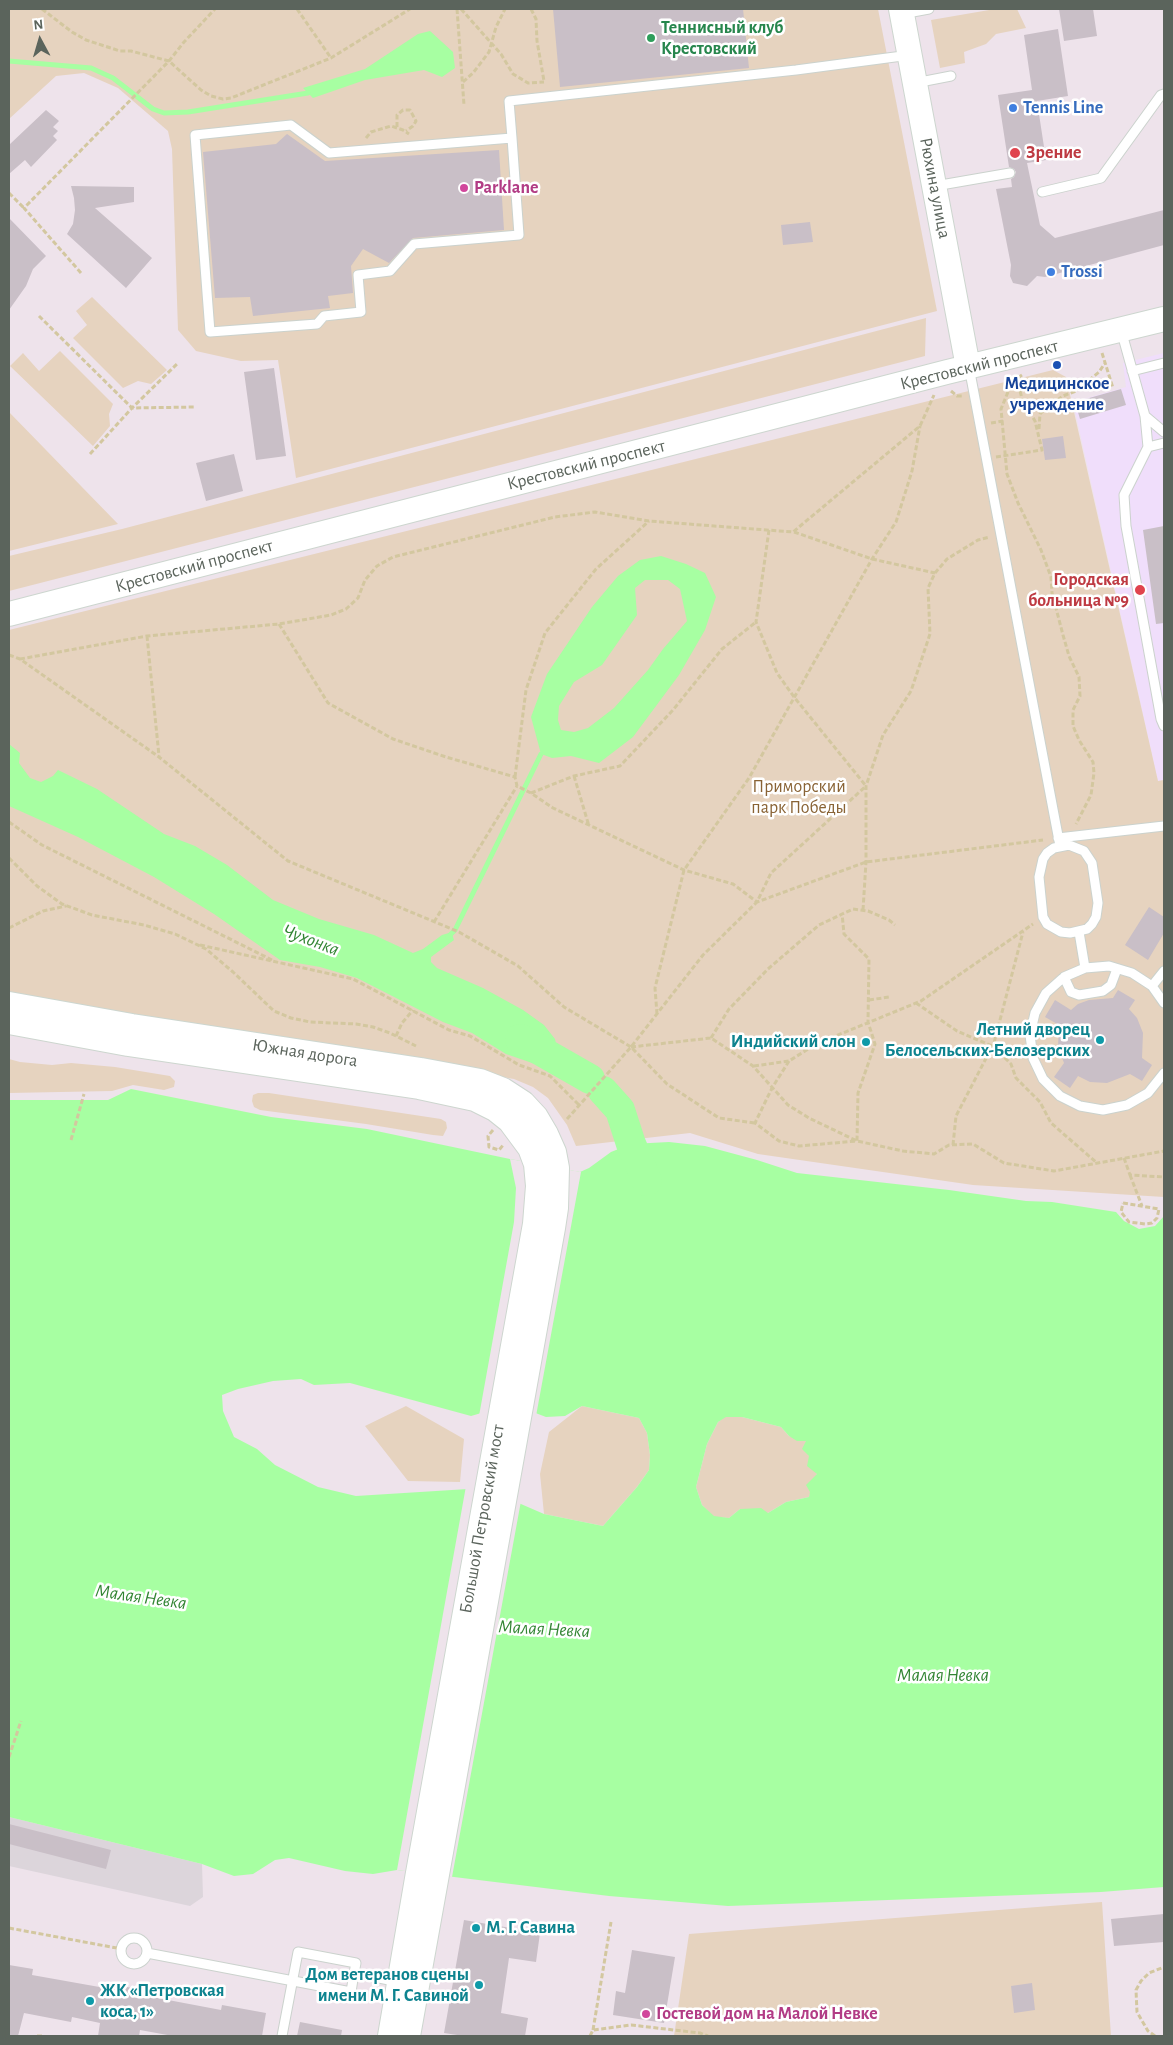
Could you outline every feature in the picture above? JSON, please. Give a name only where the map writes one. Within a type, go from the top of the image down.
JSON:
[{"type":"street","name":"Рюхина улица","points":[[901,11],[968,367]]},
{"type":"street","name":"Крестовский проспект","points":[[9,614],[968,367],[1164,319]]},
{"type":"street","name":"Южная дорога","points":[[9,1004],[132,1026],[436,1072],[480,1081],[503,1090],[523,1103],[536,1117],[554,1152],[547,1166],[530,1148],[510,1121],[494,1109],[475,1099],[427,1088],[128,1044],[9,1022]]},
{"type":"street","name":"Большой Петровский мост","points":[[408,1983],[535,1224],[538,1186],[547,1166]]},
{"type":"street","points":[[391,2036],[408,1983]]},
{"type":"street","points":[[408,1983],[408,2036]]},
{"type":"lane","points":[[901,11],[929,9]]},
{"type":"lane","points":[[512,138],[329,153],[291,125],[195,136],[210,332],[317,324],[324,316],[361,312],[358,275],[390,271],[414,244],[519,235],[512,138],[509,101],[796,70],[910,55]]},
{"type":"lane","points":[[915,84],[951,76]]},
{"type":"lane","points":[[1042,192],[1101,178],[1164,94]]},
{"type":"lane","points":[[934,186],[1010,173]]},
{"type":"lane","points":[[1121,330],[1145,416],[1148,447],[1124,495],[1126,526],[1163,722]]},
{"type":"lane","points":[[1132,371],[1164,363]]},
{"type":"lane","points":[[968,367],[1061,840],[1084,852],[1092,863],[1098,902],[1096,917],[1086,929],[1079,932],[1061,932],[1047,924],[1043,917],[1039,877],[1040,867],[1048,853],[1061,840],[1164,826]]},
{"type":"lane","points":[[1145,416],[1164,432]]},
{"type":"lane","points":[[1148,447],[1164,443]]},
{"type":"lane","points":[[1079,932],[1085,968]]},
{"type":"lane","points":[[1164,1003],[1152,986],[1132,972],[1109,966],[1085,968],[1064,977],[1046,993],[1035,1013],[1030,1035],[1033,1058],[1043,1079],[1060,1096],[1080,1106],[1103,1110],[1127,1105],[1148,1093],[1164,1073]]},
{"type":"lane","points":[[1064,977],[1071,992],[1079,995],[1095,993],[1103,991],[1111,985],[1117,969]]},
{"type":"lane","points":[[1152,986],[1164,971]]},
{"type":"lane","points":[[136,1939],[144,1944],[147,1953],[142,1961],[136,1964],[130,1963],[123,1958],[122,1949],[127,1941],[136,1939]]},
{"type":"lane","points":[[147,1953],[292,1981],[350,1992],[356,1963],[298,1952],[292,1981],[282,2036]]},
{"type":"lane","points":[[354,1973],[408,1983]]},
{"type":"path","points":[[42,9],[72,32],[86,40],[120,51],[131,51],[169,61],[201,90],[211,96],[223,99],[255,89],[331,58],[410,9]]},
{"type":"path","points":[[24,208],[169,61],[215,9]]},
{"type":"path","points":[[297,9],[331,58]]},
{"type":"path","points":[[457,9],[464,106]]},
{"type":"path","points":[[461,9],[502,54],[513,74],[528,83],[544,82],[537,40],[536,19],[531,9]]},
{"type":"path","points":[[462,82],[479,66],[492,44],[496,27],[505,9]]},
{"type":"path","points":[[398,128],[396,123],[397,115],[403,110],[410,110],[416,121],[406,131]]},
{"type":"path","points":[[364,150],[364,140],[371,132],[391,126],[406,131],[413,139],[414,146]]},
{"type":"path","points":[[9,193],[81,273]]},
{"type":"path","points":[[39,316],[132,408],[196,407]]},
{"type":"path","points":[[1100,345],[1113,388]]},
{"type":"path","points":[[90,454],[132,408],[178,363]]},
{"type":"path","points":[[1038,432],[1040,414],[1063,396],[1076,391],[1099,372],[1105,363]]},
{"type":"path","points":[[986,458],[1042,450],[1035,421],[1022,399],[1017,371]]},
{"type":"path","points":[[756,902],[866,862],[1061,840],[1078,821],[1091,795],[1094,773],[1093,762],[1079,740],[1073,726],[1073,710],[1080,696],[1079,677],[1069,656],[1063,635],[1052,593],[1051,577],[1007,474],[1002,409],[1005,397],[1018,378],[1024,374]]},
{"type":"path","points":[[657,1014],[655,988],[684,870],[750,778],[872,559],[896,522],[912,471],[920,426],[936,389]]},
{"type":"path","points":[[950,390],[957,396],[974,397]]},
{"type":"path","points":[[793,532],[920,426]]},
{"type":"path","points":[[20,660],[147,636],[279,624],[331,615],[346,609],[358,598],[365,580],[377,566],[393,557],[555,516],[595,512],[649,521],[793,532],[872,559],[935,574]]},
{"type":"path","points":[[649,521],[596,569],[545,633],[526,690],[515,777],[518,787],[531,793],[553,808],[684,870],[733,884],[756,902]]},
{"type":"path","points":[[769,530],[756,622],[777,673],[866,786]]},
{"type":"path","points":[[863,910],[866,862],[866,786],[883,735],[911,691],[930,634],[928,588],[935,574],[947,559],[978,540],[1000,534]]},
{"type":"path","points":[[531,793],[574,776],[620,766],[672,710],[722,649],[756,622]]},
{"type":"path","points":[[279,624],[328,703],[393,739],[446,758],[515,777]]},
{"type":"path","points":[[147,636],[159,756]]},
{"type":"path","points":[[9,655],[20,660],[159,756],[288,861],[451,928],[518,966],[564,1007],[630,1047],[667,1084],[719,1118],[756,1123],[779,1141],[799,1146],[857,1141]]},
{"type":"path","points":[[574,776],[589,826]]},
{"type":"path","points":[[567,1119],[630,1047],[703,955],[756,902],[771,873],[866,786]]},
{"type":"path","points":[[434,922],[518,787]]},
{"type":"path","points":[[9,822],[42,845],[277,962]]},
{"type":"path","points":[[9,858],[37,886],[67,906],[92,915],[144,924],[175,934],[206,949],[274,1011],[301,1020],[373,1027],[416,1046]]},
{"type":"path","points":[[9,928],[42,911],[67,906]]},
{"type":"path","points":[[711,1038],[729,1008],[768,969],[819,925],[842,913],[863,910],[889,920],[895,925]]},
{"type":"path","points":[[842,913],[844,934],[869,959],[870,1000],[868,1022],[875,1044],[858,1093],[857,1141]]},
{"type":"path","points":[[753,1066],[789,1061],[816,1044],[916,1003],[1043,917]]},
{"type":"path","points":[[953,1145],[956,1116],[992,1046],[1023,932]]},
{"type":"path","points":[[196,944],[353,979],[449,1030],[470,1036],[518,1065],[550,1076],[579,1105]]},
{"type":"path","points":[[870,1000],[889,997]]},
{"type":"path","points":[[916,1003],[957,1031],[992,1046],[1002,1054],[1011,1064],[1016,1078],[1040,1102],[1051,1123],[1098,1164]]},
{"type":"path","points":[[396,1036],[402,1023],[413,1010]]},
{"type":"path","points":[[630,1047],[711,1038],[753,1066],[788,1105],[809,1118],[857,1141],[924,1154],[934,1154],[953,1145],[973,1144],[1004,1163],[1054,1171],[1164,1151]]},
{"type":"path","points":[[756,1123],[772,1088],[789,1061]]},
{"type":"path","points":[[71,1140],[84,1094]]},
{"type":"path","points":[[491,1133],[488,1136],[490,1148],[499,1150],[501,1148]]},
{"type":"path","points":[[1124,1158],[1142,1206]]},
{"type":"path","points":[[1130,1175],[1164,1176]]},
{"type":"path","points":[[1123,1203],[1142,1206],[1159,1209],[1157,1218],[1152,1223],[1130,1222],[1121,1212],[1123,1203]]},
{"type":"path","points":[[9,1758],[21,1720]]},
{"type":"path","points":[[590,2036],[593,2030],[611,1922]]},
{"type":"path","points":[[9,1928],[122,1949]]},
{"type":"path","points":[[1156,2036],[1148,2030],[1137,2012],[1136,1990],[1149,1973],[1164,1967]]},
{"type":"path","points":[[593,2030],[631,2025],[700,2033],[708,2036]]},
{"type":"path","points":[[37,2036],[42,2036]]},
{"type":"shaded area","name":"Городская больница №9","points":[[1164,353],[1164,780],[1158,781],[1073,402],[1126,387],[1123,363]]},
{"type":"shaded area","points":[[9,1817],[202,1864],[203,1897],[190,1906],[9,1866]]},
{"type":"green space","points":[[9,9],[878,9],[937,311],[296,478],[278,360],[241,361],[196,351],[178,330],[172,149],[168,131],[118,88],[84,73],[56,76],[9,119]]},
{"type":"green space","points":[[995,9],[1017,9],[1026,28],[996,34],[986,44],[964,52],[965,63],[940,68],[931,20]]},
{"type":"green space","points":[[92,297],[167,370],[151,384],[138,381],[123,388],[73,338],[87,325],[76,311]]},
{"type":"green space","points":[[926,318],[925,356],[9,591],[9,556],[122,529]]},
{"type":"green space","points":[[60,351],[113,404],[109,414],[110,426],[93,446],[10,366],[23,353],[39,371]]},
{"type":"green space","name":"Приморский парк Победы","points":[[1053,370],[1066,377],[1158,781],[1164,780],[1164,1197],[973,1185],[758,1154],[690,1133],[576,1146],[567,1125],[548,1098],[533,1087],[514,1079],[9,995],[9,630]]},
{"type":"green space","points":[[9,412],[118,524],[9,551]]},
{"type":"green space","points":[[9,1059],[52,1065],[71,1063],[115,1067],[170,1076],[175,1081],[174,1087],[164,1090],[133,1085],[112,1091],[9,1093]]},
{"type":"green space","points":[[269,1093],[441,1119],[446,1122],[447,1128],[443,1136],[260,1110],[254,1107],[252,1101],[253,1095]]},
{"type":"green space","points":[[406,1406],[464,1439],[460,1482],[408,1481],[365,1426]]},
{"type":"green space","points":[[582,1406],[639,1418],[647,1433],[650,1455],[649,1470],[637,1487],[603,1526],[544,1514],[540,1474],[549,1432]]},
{"type":"green space","points":[[726,1416],[742,1417],[781,1427],[789,1436],[806,1441],[809,1456],[817,1474],[809,1497],[786,1502],[768,1513],[740,1509],[729,1518],[714,1517],[702,1505],[696,1487],[707,1444],[718,1422]]},
{"type":"green space","points":[[1102,1902],[1111,2036],[674,2036],[689,1934]]},
{"type":"water","points":[[430,31],[453,52],[455,68],[442,77],[424,70],[365,80],[313,98],[303,88],[365,69],[418,34]]},
{"type":"water","points":[[661,556],[686,564],[705,573],[716,597],[705,630],[679,675],[633,737],[599,763],[571,756],[552,758],[541,754],[531,717],[547,674],[592,607],[618,576],[640,560]],"holes":[[[645,580],[668,580],[680,589],[687,621],[648,670],[614,708],[588,728],[574,732],[561,730],[558,720],[559,706],[574,682],[602,665],[637,615],[635,588]]]},
{"type":"water","points":[[9,744],[20,753],[19,763],[30,778],[41,782],[53,776],[58,770],[97,789],[164,834],[195,846],[227,865],[273,900],[319,919],[374,935],[413,953],[423,949],[442,935],[452,934],[454,940],[431,957],[431,962],[437,968],[483,988],[523,1010],[544,1025],[555,1039],[558,1052],[555,1058],[538,1065],[506,1054],[472,1033],[443,1022],[357,978],[320,967],[280,960],[214,914],[154,877],[78,837],[9,806]]},
{"type":"water","name":"Малая Невка","points":[[131,1089],[271,1117],[367,1129],[580,1172],[589,1168],[611,1152],[631,1144],[669,1142],[705,1146],[797,1173],[949,1190],[1026,1201],[1052,1202],[1116,1212],[1124,1221],[1139,1229],[1155,1226],[1164,1216],[1164,1887],[1101,1892],[728,1906],[609,1896],[397,1870],[373,1874],[345,1871],[289,1858],[275,1860],[253,1874],[234,1876],[202,1864],[9,1817],[9,1100],[108,1100]],"holes":[[[301,1379],[314,1385],[350,1383],[471,1416],[512,1404],[546,1417],[565,1416],[582,1406],[639,1418],[647,1433],[650,1455],[649,1470],[637,1487],[603,1526],[544,1514],[484,1488],[356,1496],[318,1487],[275,1465],[257,1449],[234,1437],[223,1411],[222,1395],[238,1389],[273,1381]],[[726,1417],[742,1417],[781,1427],[789,1436],[797,1441],[806,1441],[802,1449],[809,1456],[807,1466],[817,1474],[806,1485],[810,1492],[809,1497],[786,1502],[768,1513],[761,1508],[740,1509],[729,1518],[714,1516],[702,1505],[696,1487],[707,1444],[718,1422]]]},
{"type":"pier","points":[[510,1159],[581,1172],[536,1416],[512,1407],[479,1416],[514,1222],[516,1188]]},
{"type":"pier","points":[[484,1485],[521,1501],[452,1877],[397,1870],[466,1486]]},
{"type":"building","name":"Теннисный клуб Крестовский","points":[[553,9],[743,9],[749,68],[560,87]]},
{"type":"building","points":[[1059,9],[1093,9],[1097,36],[1064,41]]},
{"type":"building","points":[[1058,29],[1068,96],[1037,101],[1046,160],[1027,163],[1040,225],[1055,238],[1164,210],[1164,245],[1045,277],[1037,276],[1027,286],[1013,283],[1010,276],[1011,265],[996,189],[1012,187],[1011,179],[1016,172],[1009,167],[998,95],[1032,90],[1024,35]]},
{"type":"building","points":[[46,110],[59,121],[53,127],[58,131],[53,136],[57,140],[31,167],[25,160],[9,174],[9,145]]},
{"type":"building","points":[[287,134],[325,161],[499,150],[504,230],[413,238],[389,263],[363,249],[351,266],[353,293],[328,296],[330,308],[253,316],[250,297],[215,298],[203,152],[276,144]]},
{"type":"building","points":[[71,186],[134,187],[134,202],[95,208],[152,258],[126,288],[67,234],[73,224],[75,210]]},
{"type":"building","points":[[9,218],[46,256],[33,269],[26,286],[9,310]]},
{"type":"building","points":[[810,222],[813,242],[783,245],[781,225]]},
{"type":"building","points":[[274,368],[286,456],[256,460],[244,372]]},
{"type":"building","points":[[1121,389],[1126,405],[1080,419],[1075,402]]},
{"type":"building","points":[[1063,436],[1066,458],[1045,460],[1042,439]]},
{"type":"building","points":[[234,454],[243,491],[206,501],[196,463]]},
{"type":"building","points":[[1164,526],[1164,623],[1156,624],[1143,530]]},
{"type":"building","points":[[1149,907],[1164,917],[1164,933],[1148,960],[1125,945]]},
{"type":"building","name":"Летний дворец Белосельских-Белозерских","points":[[1118,990],[1135,1000],[1129,1009],[1137,1018],[1143,1033],[1142,1058],[1152,1065],[1142,1081],[1130,1074],[1107,1083],[1090,1082],[1078,1076],[1070,1088],[1054,1077],[1064,1063],[1058,1047],[1059,1025],[1045,1017],[1055,1000],[1071,1010],[1078,1004],[1089,1000],[1113,998]]},
{"type":"building","points":[[9,1824],[111,1850],[106,1869],[9,1844]]},
{"type":"building","points":[[1164,1914],[1164,1942],[1114,1946],[1111,1919]]},
{"type":"building","name":"Дом ветеранов сцены имени М. Г. Савиной","points":[[464,1920],[540,1933],[536,1962],[509,1958],[501,2013],[528,2018],[525,2036],[464,2036],[444,2033]]},
{"type":"building","points":[[632,1950],[675,1957],[664,2023],[613,2015],[616,1991],[625,1993]]},
{"type":"building","name":"ЖК «Петровская коса, 1»","points":[[9,1965],[33,1969],[32,1975],[105,1988],[106,1983],[148,1991],[147,1996],[221,2010],[222,2005],[266,2013],[262,2036],[173,2036],[140,2030],[139,2036],[98,2036],[100,2023],[72,2017],[71,2022],[24,2013],[18,2036],[9,2036]]},
{"type":"building","points":[[1032,1983],[1035,2010],[1014,2013],[1011,1986]]},
{"type":"building","points":[[300,2022],[342,2030],[341,2036],[297,2036]]},
{"type":"waterway","points":[[9,61],[91,68],[113,78],[153,109],[164,113],[188,112],[308,93]]},
{"type":"waterway","points":[[448,937],[455,930],[541,754]]},
{"type":"waterway","name":"Чухонка","points":[[520,1039],[590,1079]]},
{"type":"waterway","name":"Чухонка","points":[[603,1091],[620,1110],[631,1144],[647,1181]]},
{"type":"place","name":"Теннисный клуб Крестовский","points":[[651,38]]},
{"type":"place","name":"Tennis Line","points":[[1013,108]]},
{"type":"place","name":"Зрение","points":[[1015,153]]},
{"type":"place","name":"Parklane","points":[[464,188]]},
{"type":"place","name":"Trossi","points":[[1051,272]]},
{"type":"place","name":"Медицинское учреждение","points":[[1057,365]]},
{"type":"place","name":"Городская больница №9","points":[[1140,590]]},
{"type":"place","name":"Летний дворец Белосельских-Белозерских","points":[[1100,1040]]},
{"type":"place","name":"Индийский слон","points":[[866,1042]]},
{"type":"place","name":"М. Г. Савина","points":[[476,1928]]},
{"type":"place","name":"Дом ветеранов сцены имени М. Г. Савиной","points":[[479,1985]]},
{"type":"place","name":"ЖК «Петровская коса, 1»","points":[[90,2001]]},
{"type":"place","name":"Гостевой дом на Малой Невке","points":[[646,2014]]}]
